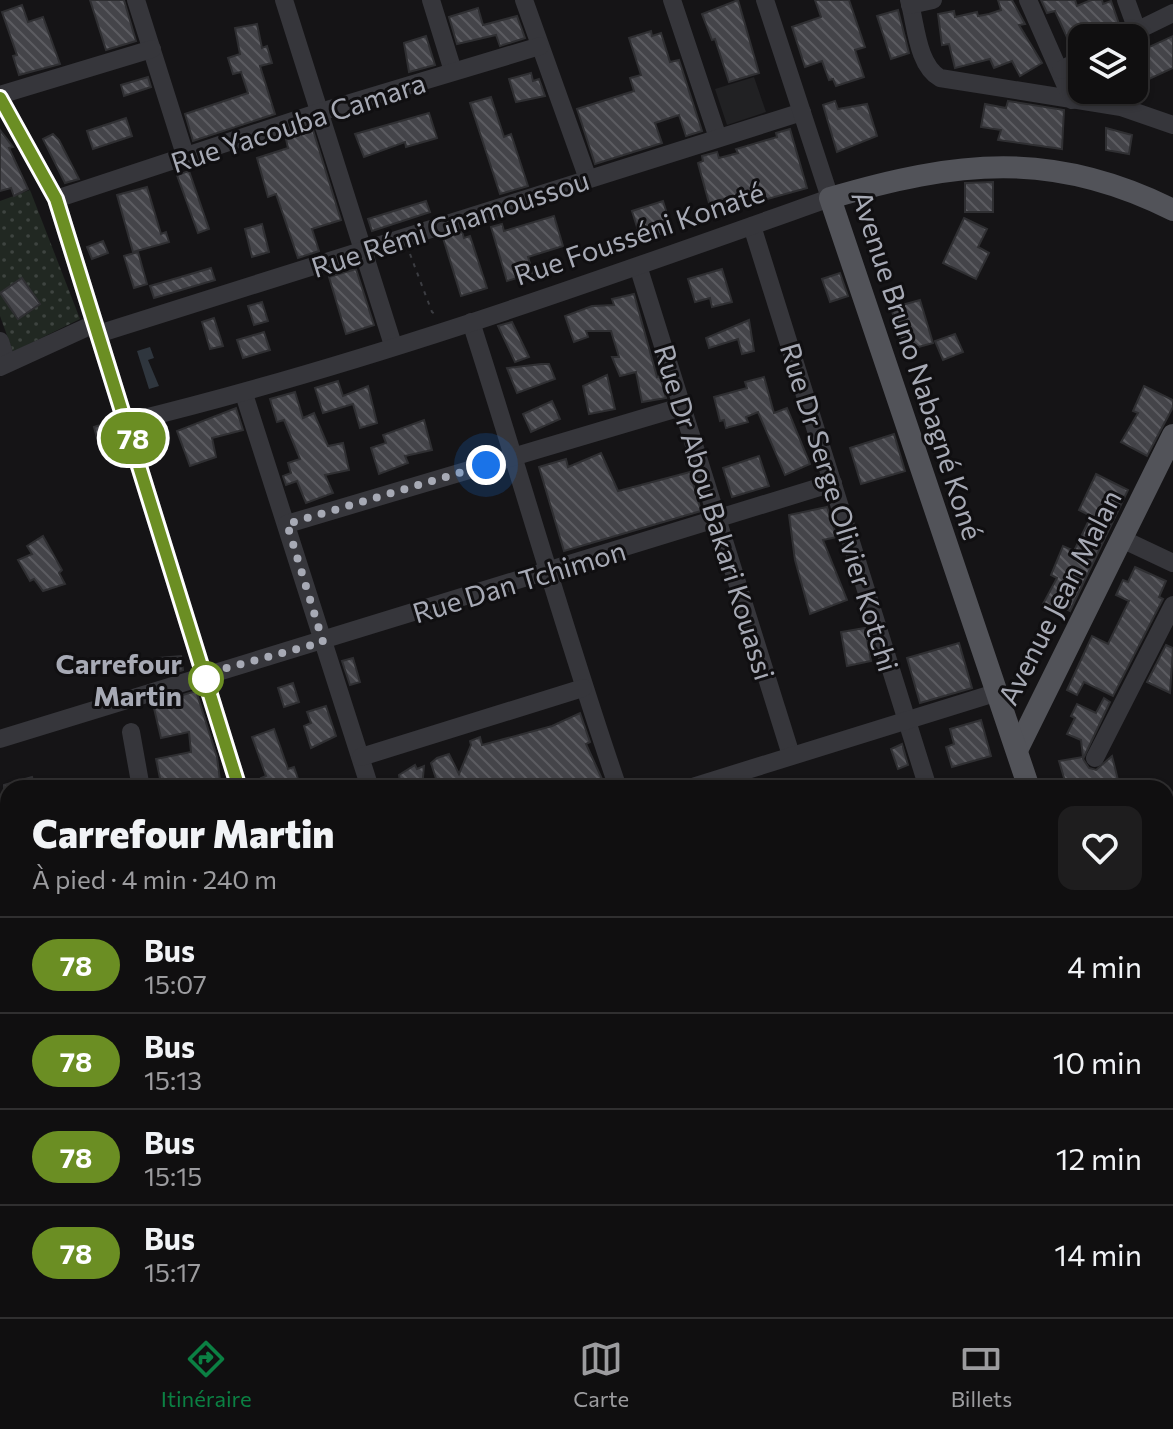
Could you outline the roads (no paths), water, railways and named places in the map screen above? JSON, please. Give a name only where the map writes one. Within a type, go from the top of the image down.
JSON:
[{"type":"main road","name":"Rue Fousséni Konaté","points":[[830,198],[943,170],[1010,165],[1041,167],[1103,181],[1173,210]]},
{"type":"main road","name":"Avenue Bruno Nabagné Koné","points":[[830,198],[995,693],[1018,748]]},
{"type":"main road","name":"Avenue Jean Malan","points":[[1027,780],[1018,748],[1173,435]]},
{"type":"street","points":[[136,0],[186,158]]},
{"type":"street","points":[[284,0],[393,345]]},
{"type":"street","points":[[431,0],[453,71]]},
{"type":"street","points":[[524,0],[588,179]]},
{"type":"street","points":[[672,0],[718,138]]},
{"type":"street","name":"Avenue Bruno Nabagné Koné","points":[[765,0],[830,198]]},
{"type":"street","points":[[933,0],[910,3],[930,73],[940,78],[1068,99]]},
{"type":"street","points":[[1028,0],[1068,89]]},
{"type":"street","points":[[1126,0],[1129,24]]},
{"type":"street","points":[[1148,25],[1173,13]]},
{"type":"street","name":"Rue Yacouba Camara","points":[[56,199],[320,112],[540,46]]},
{"type":"street","points":[[152,49],[0,97],[56,199],[128,422],[237,780]]},
{"type":"street","points":[[1061,70],[1068,66]]},
{"type":"street","points":[[1100,104],[1121,107],[1172,123]]},
{"type":"street","name":"Rue Rémi Gnamoussou","points":[[4,365],[96,329],[363,251],[802,112]]},
{"type":"street","name":"Rue Fousséni Konaté","points":[[128,422],[244,394],[639,269],[830,198]]},
{"type":"street","name":"Rue Dr Serge Olivier Kotchi","points":[[752,226],[925,780]]},
{"type":"street","name":"Rue Dr Abou Bakari Kouassi","points":[[639,269],[791,755]]},
{"type":"street","points":[[471,322],[551,571],[583,688],[615,780]]},
{"type":"street","points":[[0,341],[4,365]]},
{"type":"street","points":[[244,394],[368,780]]},
{"type":"street","points":[[287,524],[681,407]]},
{"type":"street","name":"Rue Dan Tchimon","points":[[0,739],[833,483]]},
{"type":"street","points":[[1122,539],[1173,563]]},
{"type":"street","points":[[1095,758],[1173,605]]},
{"type":"street","points":[[361,757],[583,688]]},
{"type":"street","points":[[714,780],[995,693]]},
{"type":"street","points":[[131,732],[140,780]]},
{"type":"place","name":"Carrefour Martin","points":[[206,679]]}]
